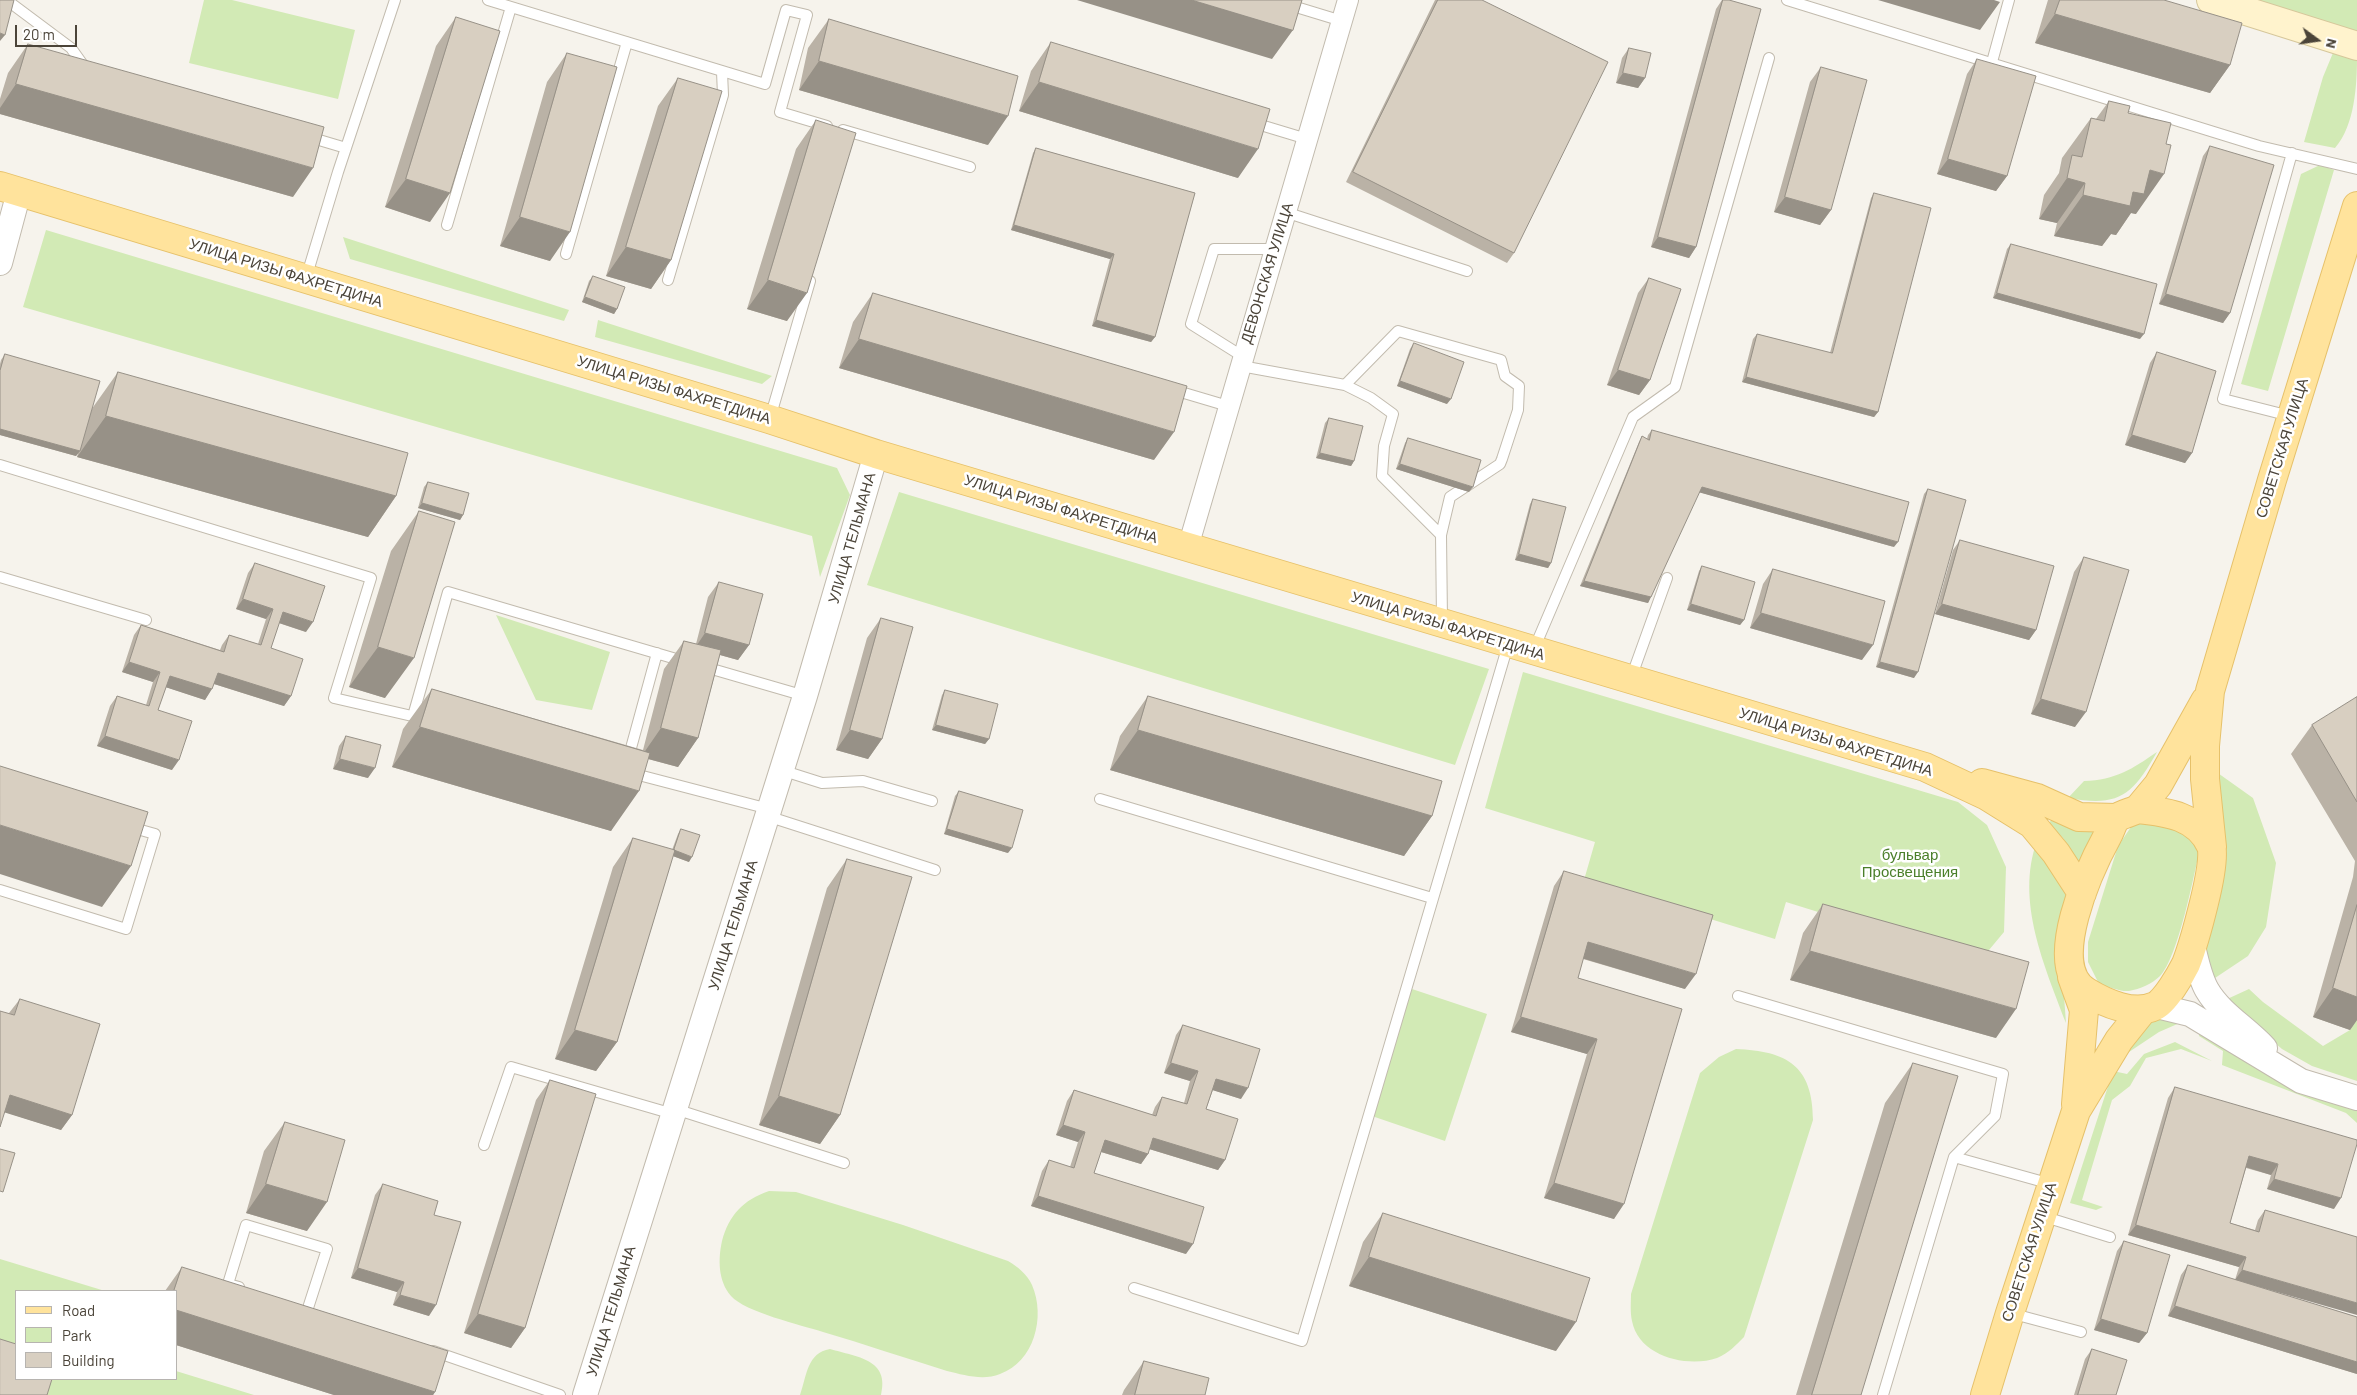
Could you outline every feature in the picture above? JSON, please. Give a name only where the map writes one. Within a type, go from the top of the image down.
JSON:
[{"type":"main road","points":[[2211,0],[2357,46]]},
{"type":"main road","name":"УЛИЦА РИЗЫ ФАХРЕТДИНА","points":[[10,189],[770,419],[876,454],[1925,768],[1987,796],[2032,824],[2056,853],[2082,894]]},
{"type":"main road","name":"СОВЕТСКАЯ УЛИЦА","points":[[2210,692],[2357,206]]},
{"type":"main road","points":[[2076,1111],[2084,1010],[2071,973],[2069,952],[2071,933],[2082,894],[2099,849],[2127,814],[2158,785],[2210,692]]},
{"type":"main road","points":[[2076,1111],[2119,1040],[2150,1008],[2171,990],[2186,964],[2210,876],[2212,847],[2205,765],[2210,692]]},
{"type":"main road","points":[[1925,768],[2037,798],[2079,817],[2169,812],[2197,825],[2212,847]]},
{"type":"main road","points":[[2071,973],[2084,991],[2129,1009],[2150,1008]]},
{"type":"main road","name":"СОВЕТСКАЯ УЛИЦА","points":[[1985,1395],[2051,1184],[2076,1111]]},
{"type":"street","name":"ДЕВОНСКАЯ УЛИЦА","points":[[1188,547],[1348,0]]},
{"type":"street","points":[[0,263],[10,189]]},
{"type":"street","name":"УЛИЦА ТЕЛЬМАНА","points":[[585,1395],[805,696],[876,454]]},
{"type":"street","points":[[2192,942],[2198,967],[2208,990],[2217,1003],[2253,1035],[2275,1059],[2301,1081]]},
{"type":"street","points":[[2150,1008],[2190,1014],[2301,1081],[2357,1098]]},
{"type":"lane","points":[[0,0],[10,9],[71,48],[89,73],[98,75]]},
{"type":"lane","points":[[306,278],[346,148],[395,0]]},
{"type":"lane","points":[[488,0],[764,84],[786,10],[807,15],[780,112],[854,139],[970,167]]},
{"type":"lane","points":[[1273,0],[1342,21]]},
{"type":"lane","points":[[1787,0],[2259,146],[2357,169]]},
{"type":"lane","points":[[1992,62],[2009,0]]},
{"type":"lane","points":[[447,225],[511,7]]},
{"type":"lane","points":[[566,254],[627,42]]},
{"type":"lane","points":[[1134,1288],[1302,1341],[1432,898],[1520,648],[1633,417],[1675,387],[1768,58]]},
{"type":"lane","points":[[668,280],[722,95],[722,72]]},
{"type":"lane","points":[[1242,119],[1307,139]]},
{"type":"lane","points":[[299,134],[346,148]]},
{"type":"lane","points":[[2292,153],[2223,399],[2292,417]]},
{"type":"lane","points":[[1285,212],[1466,271]]},
{"type":"lane","points":[[1274,249],[1214,248],[1191,324],[1242,361],[1345,385],[1371,398],[1393,414],[1384,446],[1382,476],[1441,535]]},
{"type":"lane","points":[[770,419],[812,275]]},
{"type":"lane","points":[[1345,385],[1398,331],[1501,360],[1506,376],[1519,386],[1518,410],[1500,464],[1450,497],[1441,535],[1442,624]]},
{"type":"lane","points":[[1163,387],[1228,406]]},
{"type":"lane","points":[[0,465],[371,578],[334,698],[432,721]]},
{"type":"lane","points":[[0,577],[146,620]]},
{"type":"lane","points":[[1631,681],[1667,578]]},
{"type":"lane","points":[[413,716],[448,592],[805,696]]},
{"type":"lane","points":[[656,653],[625,772],[768,812],[935,870]]},
{"type":"lane","points":[[781,770],[822,783],[863,781],[932,801]]},
{"type":"lane","points":[[1100,799],[1432,898]]},
{"type":"lane","points":[[0,890],[126,929],[155,834],[119,823]]},
{"type":"lane","points":[[1738,996],[2003,1074],[1995,1116],[1954,1157],[1883,1395]]},
{"type":"lane","points":[[484,1145],[511,1067],[674,1112],[844,1164]]},
{"type":"lane","points":[[1954,1157],[2051,1184]]},
{"type":"lane","points":[[2041,1216],[2110,1237]]},
{"type":"lane","points":[[246,1289],[228,1284],[246,1225],[326,1249],[308,1308]]},
{"type":"lane","points":[[2010,1313],[2081,1332]]},
{"type":"lane","points":[[421,1347],[560,1395]]},
{"type":"green space","points":[[204,0],[232,0],[355,30],[338,99],[189,63]]},
{"type":"green space","points":[[2248,0],[2357,0],[2357,34]]},
{"type":"green space","points":[[2335,48],[2357,56],[2354,104],[2347,128],[2335,148],[2304,142],[2323,77]]},
{"type":"green space","points":[[2320,165],[2334,170],[2268,391],[2241,384],[2301,174]]},
{"type":"green space","points":[[46,230],[837,468],[850,495],[820,577],[812,536],[23,307]]},
{"type":"green space","points":[[343,237],[569,310],[564,321],[350,259]]},
{"type":"green space","points":[[598,320],[772,376],[762,384],[595,337]]},
{"type":"green space","points":[[899,492],[1489,669],[1455,765],[867,585]]},
{"type":"green space","points":[[496,615],[610,652],[592,710],[536,700]]},
{"type":"green space","name":"бульвар Просвещения","points":[[1523,672],[1958,802],[1987,825],[2006,867],[2004,932],[1979,962],[1786,902],[1775,939],[1584,880],[1595,842],[1485,808]]},
{"type":"green space","points":[[2157,752],[2140,779],[2122,795],[2100,801],[2068,798],[2084,781],[2123,773]]},
{"type":"green space","points":[[2215,771],[2253,798],[2276,863],[2266,927],[2248,956],[2212,980],[2202,945]]},
{"type":"green space","points":[[2053,817],[2103,827],[2083,870],[2063,838],[2048,825]]},
{"type":"green space","points":[[2145,819],[2168,820],[2200,848],[2179,935],[2167,966],[2160,976],[2150,984],[2129,991],[2122,991],[2099,984],[2088,962],[2088,942],[2118,846],[2131,827]]},
{"type":"green space","points":[[2037,841],[2062,872],[2067,904],[2063,982],[2066,1023],[2042,957],[2035,934],[2031,910],[2029,887],[2031,864]]},
{"type":"green space","points":[[1406,987],[1487,1014],[1445,1141],[1369,1115]]},
{"type":"green space","points":[[2249,989],[2263,1002],[2323,1046],[2350,1030],[2357,1012],[2357,1081],[2312,1066],[2282,1049],[2225,1000]]},
{"type":"green space","points":[[2155,1017],[2182,1022],[2159,1032],[2126,1054],[2142,1024]]},
{"type":"green space","points":[[2200,1028],[2357,1107],[2357,1123],[2346,1113],[2222,1065],[2223,1051],[2199,1036]]},
{"type":"green space","points":[[2175,1042],[2212,1061],[2181,1049],[2146,1058],[2130,1086],[2112,1100],[2082,1200],[2103,1207],[2096,1210],[2070,1203],[2113,1071],[2127,1074],[2144,1054]]},
{"type":"green space","points":[[1736,1049],[1770,1053],[1794,1065],[1802,1074],[1808,1086],[1812,1102],[1813,1120],[1744,1337],[1729,1351],[1717,1358],[1692,1362],[1679,1360],[1666,1357],[1654,1351],[1636,1333],[1631,1318],[1631,1294],[1700,1073],[1719,1057]]},
{"type":"green space","points":[[769,1191],[796,1192],[903,1225],[1008,1261],[1028,1277],[1036,1298],[1037,1324],[1029,1349],[1012,1368],[1000,1374],[987,1377],[967,1376],[760,1313],[738,1302],[731,1296],[721,1277],[720,1255],[722,1241],[729,1223],[738,1210],[752,1199]]},
{"type":"green space","points":[[0,1259],[102,1290],[15,1290],[15,1380],[178,1380],[178,1372],[254,1395],[0,1395]]},
{"type":"green space","points":[[830,1349],[860,1358],[876,1367],[881,1374],[881,1395],[800,1395],[812,1360],[822,1351]]},
{"type":"building","points":[[0,0],[14,0],[5,35],[0,33]]},
{"type":"building","points":[[1192,0],[1302,0],[1293,30]]},
{"type":"building","points":[[1438,0],[1482,0],[1608,62],[1514,253],[1353,172]]},
{"type":"building","points":[[1723,0],[1761,9],[1696,247],[1658,237]]},
{"type":"building","points":[[2060,0],[2164,0],[2242,23],[2230,65],[2055,14]]},
{"type":"building","points":[[456,17],[500,31],[450,193],[406,179]]},
{"type":"building","points":[[829,19],[1018,76],[1008,116],[819,61]]},
{"type":"building","points":[[1051,42],[1270,109],[1258,149],[1039,82]]},
{"type":"building","points":[[28,44],[324,127],[313,168],[16,84]]},
{"type":"building","points":[[1629,48],[1651,53],[1645,78],[1623,73]]},
{"type":"building","points":[[567,53],[617,67],[570,232],[520,217]]},
{"type":"building","points":[[1977,59],[2036,76],[2007,176],[1948,159]]},
{"type":"building","points":[[1821,67],[1867,80],[1831,210],[1785,197]]},
{"type":"building","points":[[678,78],[722,91],[671,260],[626,247]]},
{"type":"building","points":[[2109,101],[2130,106],[2128,113],[2171,123],[2166,144],[2171,145],[2164,174],[2150,170],[2144,194],[2133,192],[2130,206],[2083,195],[2085,183],[2067,178],[2072,155],[2082,157],[2091,118],[2104,121]]},
{"type":"building","points":[[816,120],[856,133],[807,293],[768,280]]},
{"type":"building","points":[[2210,146],[2274,165],[2230,313],[2166,294]]},
{"type":"building","points":[[1036,148],[1195,193],[1155,337],[1096,320],[1114,254],[1014,225]]},
{"type":"building","points":[[1874,193],[1931,208],[1878,412],[1746,377],[1757,334],[1832,353]]},
{"type":"building","points":[[2011,244],[2157,284],[2144,334],[1997,293]]},
{"type":"building","points":[[593,276],[625,287],[617,309],[585,297]]},
{"type":"building","points":[[1649,278],[1681,289],[1650,380],[1618,370]]},
{"type":"building","points":[[873,293],[1187,386],[1174,432],[859,339]]},
{"type":"building","points":[[1414,343],[1464,362],[1451,399],[1400,381]]},
{"type":"building","points":[[2157,352],[2216,371],[2192,453],[2132,435]]},
{"type":"building","points":[[5,354],[100,381],[80,451],[0,429],[0,371]]},
{"type":"building","points":[[118,372],[408,453],[396,496],[106,416]]},
{"type":"building","points":[[1329,418],[1363,426],[1354,461],[1320,453]]},
{"type":"building","points":[[1652,430],[1909,502],[1898,542],[1702,487],[1651,597],[1584,581],[1642,436],[1649,440]]},
{"type":"building","points":[[1408,438],[1481,460],[1473,487],[1400,464]]},
{"type":"building","points":[[428,482],[469,493],[463,515],[422,503]]},
{"type":"building","points":[[1928,489],[1966,500],[1918,672],[1880,662]]},
{"type":"building","points":[[1533,499],[1566,507],[1551,563],[1519,554]]},
{"type":"building","points":[[419,511],[455,522],[414,658],[378,647]]},
{"type":"building","points":[[1960,540],[2054,566],[2036,630],[1942,604]]},
{"type":"building","points":[[2084,557],[2129,570],[2086,712],[2041,699]]},
{"type":"building","points":[[255,563],[325,586],[313,622],[283,612],[271,648],[303,659],[291,696],[218,673],[212,689],[170,676],[158,710],[192,721],[179,760],[105,736],[117,696],[149,706],[160,672],[129,662],[141,625],[224,652],[229,635],[261,645],[273,609],[243,599]]},
{"type":"building","points":[[1702,566],[1755,582],[1744,620],[1691,604]]},
{"type":"building","points":[[1773,569],[1885,601],[1873,645],[1761,613]]},
{"type":"building","points":[[719,582],[763,594],[749,645],[705,633]]},
{"type":"building","points":[[881,618],[913,627],[882,739],[850,730]]},
{"type":"building","points":[[684,641],[721,650],[698,738],[661,728]]},
{"type":"building","points":[[432,689],[650,753],[639,791],[420,727]]},
{"type":"building","points":[[945,690],[998,704],[989,739],[936,725]]},
{"type":"building","points":[[1148,696],[1442,781],[1432,816],[1138,730]]},
{"type":"building","points":[[2357,697],[2357,802],[2312,725]]},
{"type":"building","points":[[346,736],[381,745],[375,768],[340,759]]},
{"type":"building","points":[[0,766],[148,812],[131,866],[0,825]]},
{"type":"building","points":[[959,791],[1023,810],[1012,848],[947,829]]},
{"type":"building","points":[[681,829],[700,835],[692,857],[674,850]]},
{"type":"building","points":[[633,838],[675,850],[617,1042],[575,1030]]},
{"type":"building","points":[[847,859],[912,877],[840,1115],[779,1096]]},
{"type":"building","points":[[1564,871],[1713,915],[1696,974],[1588,942],[1578,978],[1682,1009],[1624,1204],[1554,1183],[1597,1039],[1521,1017]]},
{"type":"building","points":[[1823,904],[2029,962],[2016,1009],[1810,951]]},
{"type":"building","points":[[2357,905],[2357,997],[2333,988]]},
{"type":"building","points":[[20,999],[100,1024],[72,1115],[10,1095],[0,1127],[0,1011],[14,1015]]},
{"type":"building","points":[[1183,1025],[1260,1049],[1248,1088],[1216,1079],[1206,1109],[1238,1119],[1225,1160],[1153,1138],[1148,1154],[1105,1140],[1094,1173],[1204,1207],[1193,1244],[1038,1196],[1049,1160],[1074,1168],[1085,1132],[1063,1125],[1074,1090],[1156,1116],[1162,1097],[1187,1104],[1198,1071],[1171,1063]]},
{"type":"building","points":[[1913,1063],[1958,1076],[1861,1395],[1812,1395]]},
{"type":"building","points":[[550,1080],[596,1094],[525,1328],[478,1314]]},
{"type":"building","points":[[2175,1087],[2357,1140],[2341,1198],[2274,1179],[2278,1164],[2249,1156],[2230,1223],[2259,1232],[2265,1210],[2357,1237],[2357,1303],[2242,1270],[2246,1257],[2136,1225]]},
{"type":"building","points":[[285,1122],[345,1140],[327,1202],[266,1184]]},
{"type":"building","points":[[0,1149],[15,1153],[3,1192],[0,1191]]},
{"type":"building","points":[[383,1184],[438,1201],[434,1215],[461,1222],[436,1305],[400,1295],[404,1282],[358,1268]]},
{"type":"building","points":[[1383,1213],[1590,1278],[1576,1322],[1369,1257]]},
{"type":"building","points":[[2124,1241],[2170,1255],[2147,1333],[2101,1319]]},
{"type":"building","points":[[2188,1265],[2357,1317],[2357,1362],[2175,1306]]},
{"type":"building","points":[[182,1267],[448,1351],[435,1392],[178,1311],[178,1290],[174,1290]]},
{"type":"building","points":[[0,1339],[15,1344],[15,1380],[52,1380],[47,1395],[0,1395]]},
{"type":"building","points":[[2092,1349],[2127,1360],[2116,1395],[2078,1395]]},
{"type":"building","points":[[1144,1361],[1209,1378],[1205,1395],[1135,1395]]}]
